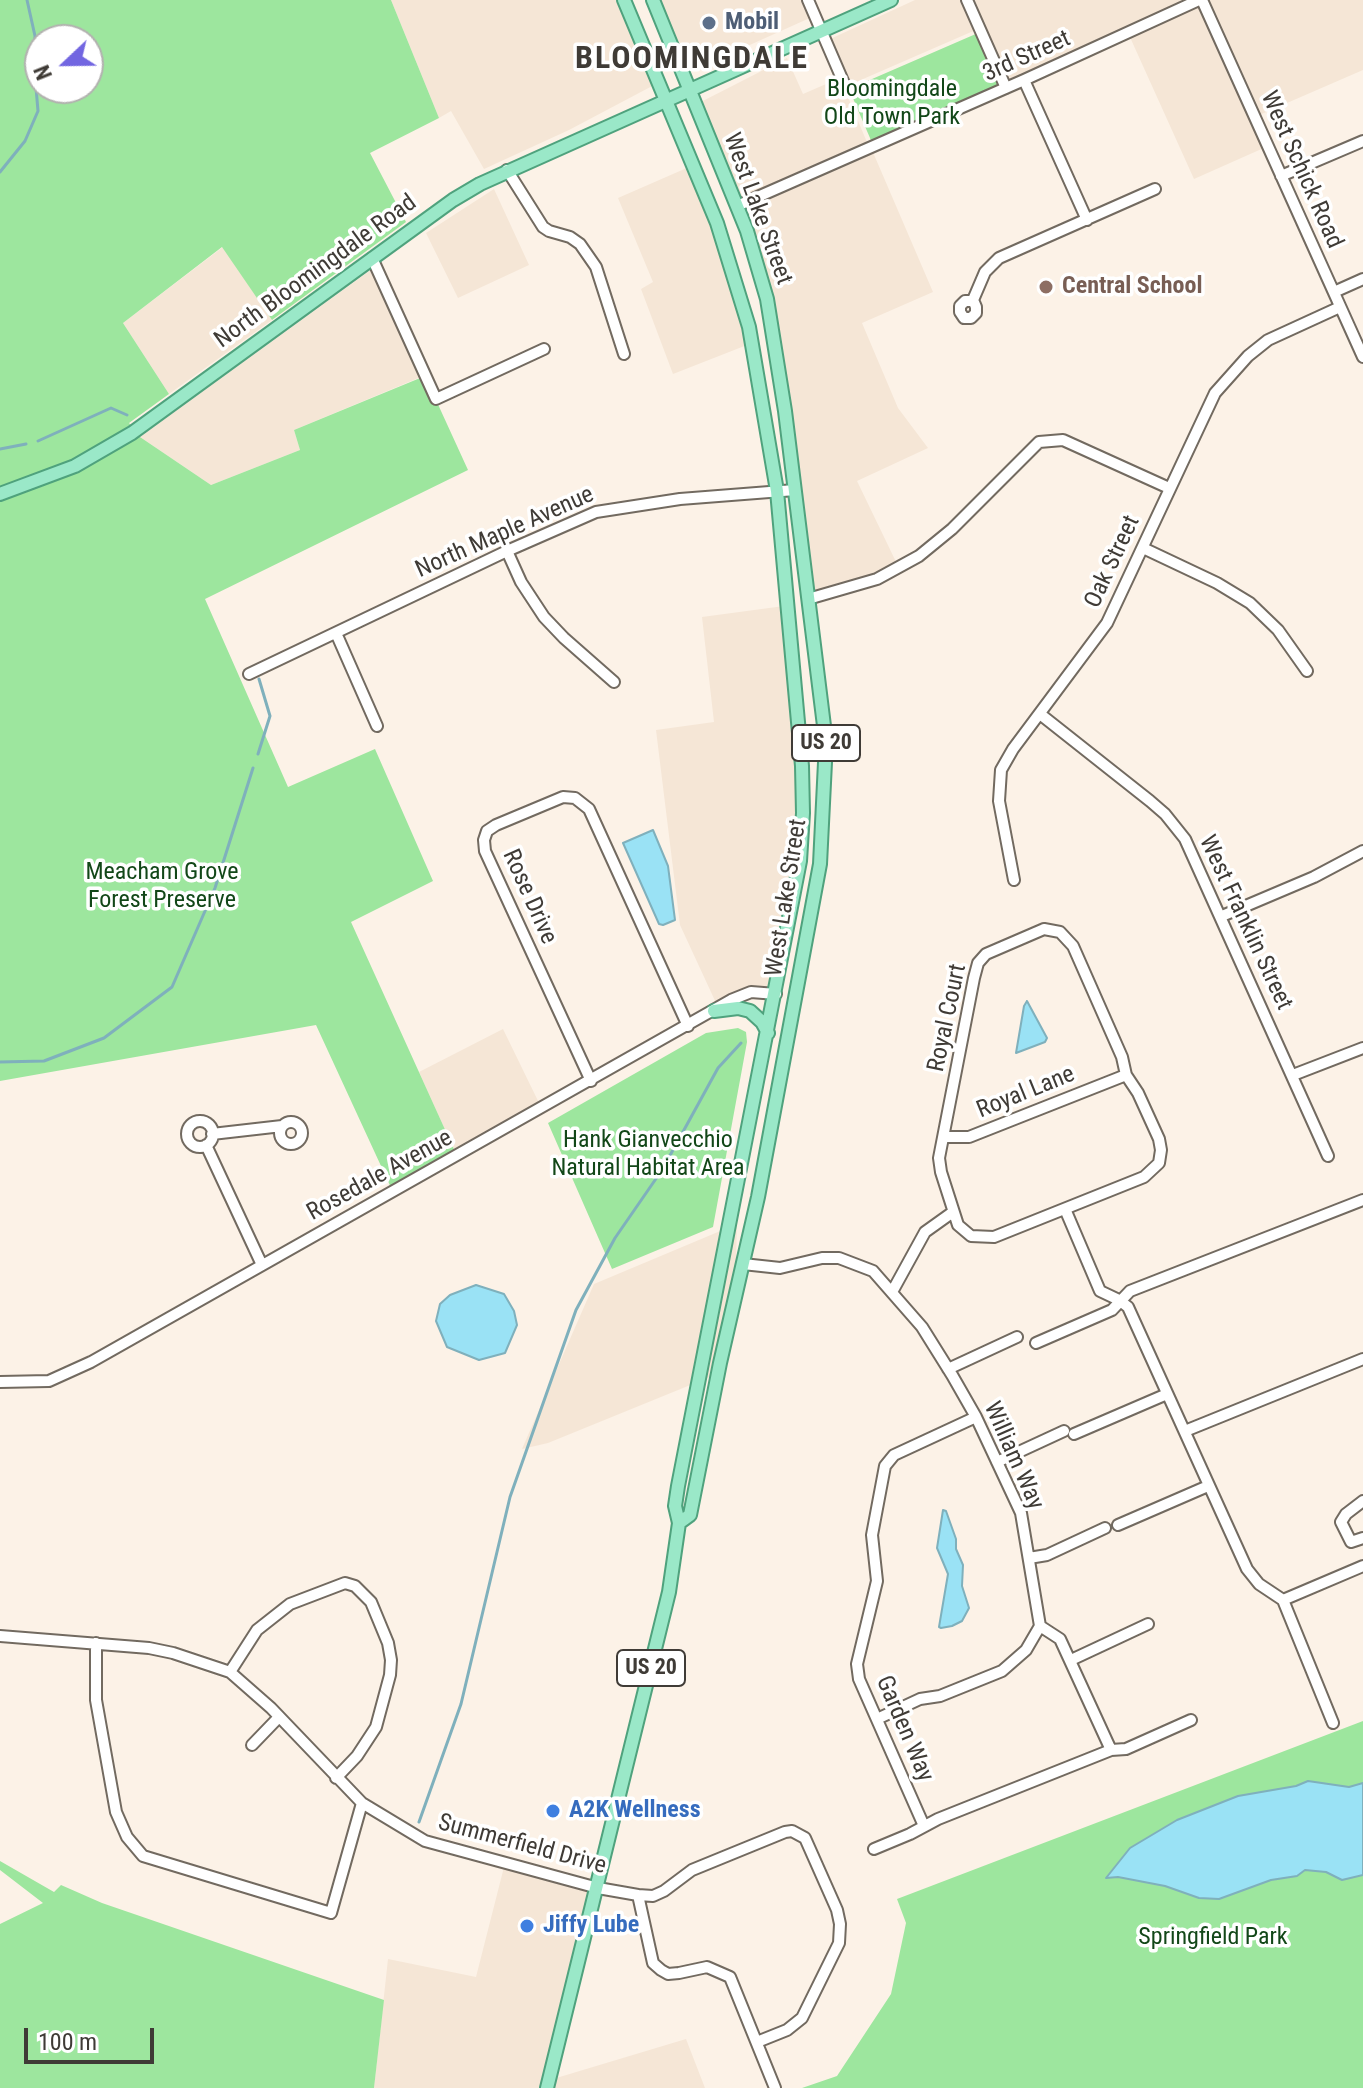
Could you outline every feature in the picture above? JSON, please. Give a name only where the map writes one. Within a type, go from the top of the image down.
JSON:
[{"type":"main road","name":"US 20","points":[[624,0],[666,100]]},
{"type":"main road","name":"US 20","points":[[653,0],[689,90]]},
{"type":"main road","name":"North Bloomingdale Road","points":[[0,494],[56,474],[107,449],[467,191],[507,170],[891,0]]},
{"type":"main road","name":"West Lake Street","points":[[679,1523],[690,1515],[758,1197],[820,864],[826,742],[777,350],[767,299],[737,206],[689,90]]},
{"type":"main road","name":"West Lake Street","points":[[547,2088],[669,1592],[679,1523],[675,1506],[678,1486],[776,994],[800,861],[803,813],[802,766],[777,491],[756,359],[738,287],[717,223],[666,100]]},
{"type":"main road","points":[[776,994],[794,997]]},
{"type":"main road","points":[[714,1011],[738,1008],[750,1011],[768,1033]]},
{"type":"street","points":[[808,0],[846,88]]},
{"type":"street","points":[[967,0],[1006,88]]},
{"type":"street","name":"3rd Street","points":[[737,206],[1201,0]]},
{"type":"street","name":"West Schick Road","points":[[1201,0],[1363,357]]},
{"type":"street","points":[[1024,80],[1087,220]]},
{"type":"street","points":[[1281,176],[1363,141]]},
{"type":"street","points":[[507,170],[543,227],[580,244],[596,267],[624,354]]},
{"type":"street","points":[[972,301],[985,272],[999,258],[1155,189]]},
{"type":"street","points":[[372,258],[436,399],[544,349]]},
{"type":"street","points":[[1334,292],[1363,279]]},
{"type":"street","name":"Oak Street","points":[[1014,880],[999,801],[1001,770],[1107,623],[1203,413],[1231,372],[1268,340],[1340,307]]},
{"type":"street","points":[[808,599],[877,579],[919,556],[952,529],[1031,447],[1046,440],[1063,440],[1169,488]]},
{"type":"street","name":"North Maple Avenue","points":[[249,674],[577,519],[609,509],[680,499],[795,490]]},
{"type":"street","points":[[1143,548],[1217,583],[1250,603],[1278,630],[1307,671]]},
{"type":"street","points":[[507,551],[521,582],[544,617],[614,682]]},
{"type":"street","points":[[336,633],[377,726]]},
{"type":"street","name":"West Franklin Street","points":[[1040,714],[1165,814],[1194,854],[1328,1156]]},
{"type":"street","name":"Rose Drive","points":[[591,1081],[485,851],[487,831],[496,825],[563,797],[575,798],[589,809],[688,1026]]},
{"type":"street","points":[[1222,916],[1337,866],[1363,851]]},
{"type":"street","name":"Royal Court","points":[[944,1137],[978,963],[993,950],[1036,931],[1060,932],[1070,941],[1122,1057],[1126,1075]]},
{"type":"street","name":"Rosedale Avenue","points":[[0,1382],[49,1381],[63,1375],[714,1011],[751,992],[776,994]]},
{"type":"street","points":[[1293,1075],[1363,1048]]},
{"type":"street","points":[[944,1137],[939,1158],[941,1172],[958,1225],[971,1236],[984,1239],[1144,1177],[1159,1163],[1159,1139],[1138,1093],[1126,1075]]},
{"type":"street","name":"Royal Lane","points":[[944,1137],[969,1137],[1126,1075]]},
{"type":"street","points":[[195,1122],[203,1122],[210,1127],[212,1134],[206,1145],[198,1147],[187,1136],[195,1122]]},
{"type":"street","points":[[212,1134],[282,1126]]},
{"type":"street","points":[[206,1145],[262,1265]]},
{"type":"street","points":[[1036,1343],[1112,1310],[1130,1291],[1363,1200]]},
{"type":"street","points":[[1065,1209],[1100,1291],[1128,1307],[1247,1569],[1259,1584],[1283,1600],[1333,1723]]},
{"type":"street","points":[[892,1292],[925,1232],[953,1212]]},
{"type":"street","name":"William Way","points":[[743,1264],[780,1268],[822,1258],[839,1258],[873,1271],[922,1327],[976,1417],[1021,1513],[1040,1626]]},
{"type":"street","points":[[948,1369],[1017,1337]]},
{"type":"street","points":[[1185,1431],[1363,1359]]},
{"type":"street","points":[[997,1462],[1167,1394]]},
{"type":"street","name":"Garden Way","points":[[924,1826],[859,1679],[857,1664],[876,1592],[877,1573],[872,1543],[885,1466],[898,1452],[976,1417]]},
{"type":"street","points":[[1118,1525],[1208,1486]]},
{"type":"street","points":[[1362,1541],[1351,1542],[1341,1522],[1363,1501]]},
{"type":"street","points":[[1029,1558],[1047,1555],[1105,1528]]},
{"type":"street","points":[[1283,1600],[1363,1566]]},
{"type":"street","points":[[230,1672],[257,1630],[290,1604],[345,1583],[355,1586],[371,1602],[388,1643],[390,1675],[376,1727],[357,1756],[336,1778]]},
{"type":"street","points":[[1071,1660],[1148,1624]]},
{"type":"street","points":[[877,1719],[920,1699],[940,1696],[1002,1671],[1020,1658],[1040,1626],[1060,1639],[1111,1750]]},
{"type":"street","name":"Summerfield Drive","points":[[0,1636],[137,1646],[173,1653],[230,1672],[279,1717],[362,1803],[425,1841],[598,1888],[638,1895]]},
{"type":"street","points":[[96,1643],[96,1700],[116,1812],[120,1825],[143,1856],[331,1913],[362,1803]]},
{"type":"street","points":[[252,1745],[279,1717]]},
{"type":"street","points":[[874,1849],[924,1826],[1111,1750],[1126,1749],[1191,1720]]},
{"type":"street","points":[[757,2042],[787,2030],[802,2018],[839,1943],[837,1910],[805,1838],[792,1831],[692,1870],[653,1896],[638,1895],[653,1963],[668,1974],[707,1967],[730,1977],[775,2088]]},
{"type":"shaded area","points":[[391,0],[621,0],[656,84],[569,130],[484,169],[451,111],[439,118]]},
{"type":"shaded area","points":[[649,0],[805,0],[812,17],[683,75]]},
{"type":"shaded area","points":[[915,0],[965,0],[978,29],[847,86],[828,40]]},
{"type":"shaded area","points":[[968,0],[1197,0],[1266,147],[1194,179],[1129,35],[1007,86]]},
{"type":"shaded area","points":[[1206,0],[1363,0],[1363,70],[1257,116]]},
{"type":"shaded area","points":[[787,58],[803,94],[840,78],[869,147],[733,204],[695,105]]},
{"type":"shaded area","points":[[872,150],[933,292],[862,323],[898,408],[928,448],[857,481],[898,566],[876,577],[810,596],[766,282],[736,207]]},
{"type":"shaded area","points":[[689,167],[736,287],[747,345],[673,374],[641,289],[653,282],[618,198]]},
{"type":"shaded area","points":[[494,189],[529,265],[458,298],[426,233]]},
{"type":"shaded area","points":[[223,247],[272,320],[169,394],[123,323]]},
{"type":"shaded area","points":[[379,264],[428,374],[294,430],[300,450],[211,485],[140,437]]},
{"type":"shaded area","points":[[784,606],[797,746],[798,840],[774,991],[717,1005],[680,925],[656,730],[714,722],[702,617]]},
{"type":"shaded area","points":[[503,1029],[540,1105],[456,1154],[419,1072]]},
{"type":"shaded area","points":[[737,1224],[736,1260],[710,1377],[548,1443],[522,1449],[594,1284]]},
{"type":"shaded area","points":[[504,1867],[594,1890],[544,2088],[374,2088],[388,1959],[476,1977]]},
{"type":"shaded area","points":[[686,2039],[705,2088],[551,2088],[553,2079]]},
{"type":"green space","name":"Meacham Grove Forest Preserve","points":[[0,0],[391,0],[439,118],[370,153],[406,222],[272,320],[222,247],[123,323],[169,394],[129,423],[140,437],[211,485],[300,450],[294,430],[425,376],[468,470],[205,599],[288,787],[375,749],[433,881],[351,922],[457,1156],[393,1192],[316,1025],[0,1081]]},
{"type":"green space","name":"Bloomingdale Old Town Park","points":[[978,33],[1002,87],[873,145],[849,89]]},
{"type":"green space","name":"Hank Gianvecchio Natural Habitat Area","points":[[738,1028],[746,1032],[747,1042],[713,1227],[612,1269],[548,1123],[706,1033]]},
{"type":"green space","name":"Springfield Park","points":[[1363,1721],[1363,2088],[802,2088],[837,2076],[891,1994],[906,1923],[897,1899]]},
{"type":"green space","points":[[0,1861],[54,1892],[61,1885],[102,1903],[384,2000],[374,2088],[0,2088],[0,1924],[43,1903],[0,1870]]},
{"type":"water","points":[[653,830],[668,866],[675,920],[663,925],[659,924],[623,843]]},
{"type":"water","points":[[1027,1001],[1047,1038],[1045,1042],[1016,1053],[1024,1006]]},
{"type":"water","points":[[476,1285],[504,1294],[514,1311],[517,1325],[505,1353],[479,1360],[447,1347],[436,1321],[440,1304],[450,1295]]},
{"type":"water","points":[[943,1510],[946,1511],[963,1565],[962,1586],[969,1608],[962,1621],[941,1628],[948,1574],[937,1548]]},
{"type":"water","points":[[1308,1781],[1349,1787],[1363,1783],[1363,1875],[1342,1880],[1326,1872],[1305,1870],[1297,1876],[1271,1880],[1219,1899],[1199,1898],[1165,1886],[1118,1877],[1106,1878],[1130,1848],[1177,1820],[1238,1796]]},
{"type":"waterway","points":[[0,172],[25,141],[38,111],[35,36],[27,0]]},
{"type":"waterway","points":[[38,441],[111,408],[127,415]]},
{"type":"waterway","points":[[0,449],[26,444]]},
{"type":"waterway","points":[[258,754],[270,716],[259,679]]},
{"type":"waterway","points":[[0,1062],[44,1061],[104,1038],[172,987],[215,888],[253,768]]},
{"type":"waterway","points":[[419,1822],[461,1704],[510,1497],[576,1310],[615,1238],[662,1170],[718,1068],[741,1043]]},
{"type":"place","name":"Mobil","points":[[709,23]]},
{"type":"place","name":"Central School","points":[[1046,287]]},
{"type":"place","name":"A2K Wellness","points":[[553,1811]]},
{"type":"place","name":"Jiffy Lube","points":[[527,1926]]},
{"type":"district","name":"BLOOMINGDALE","points":[[692,60]]}]
